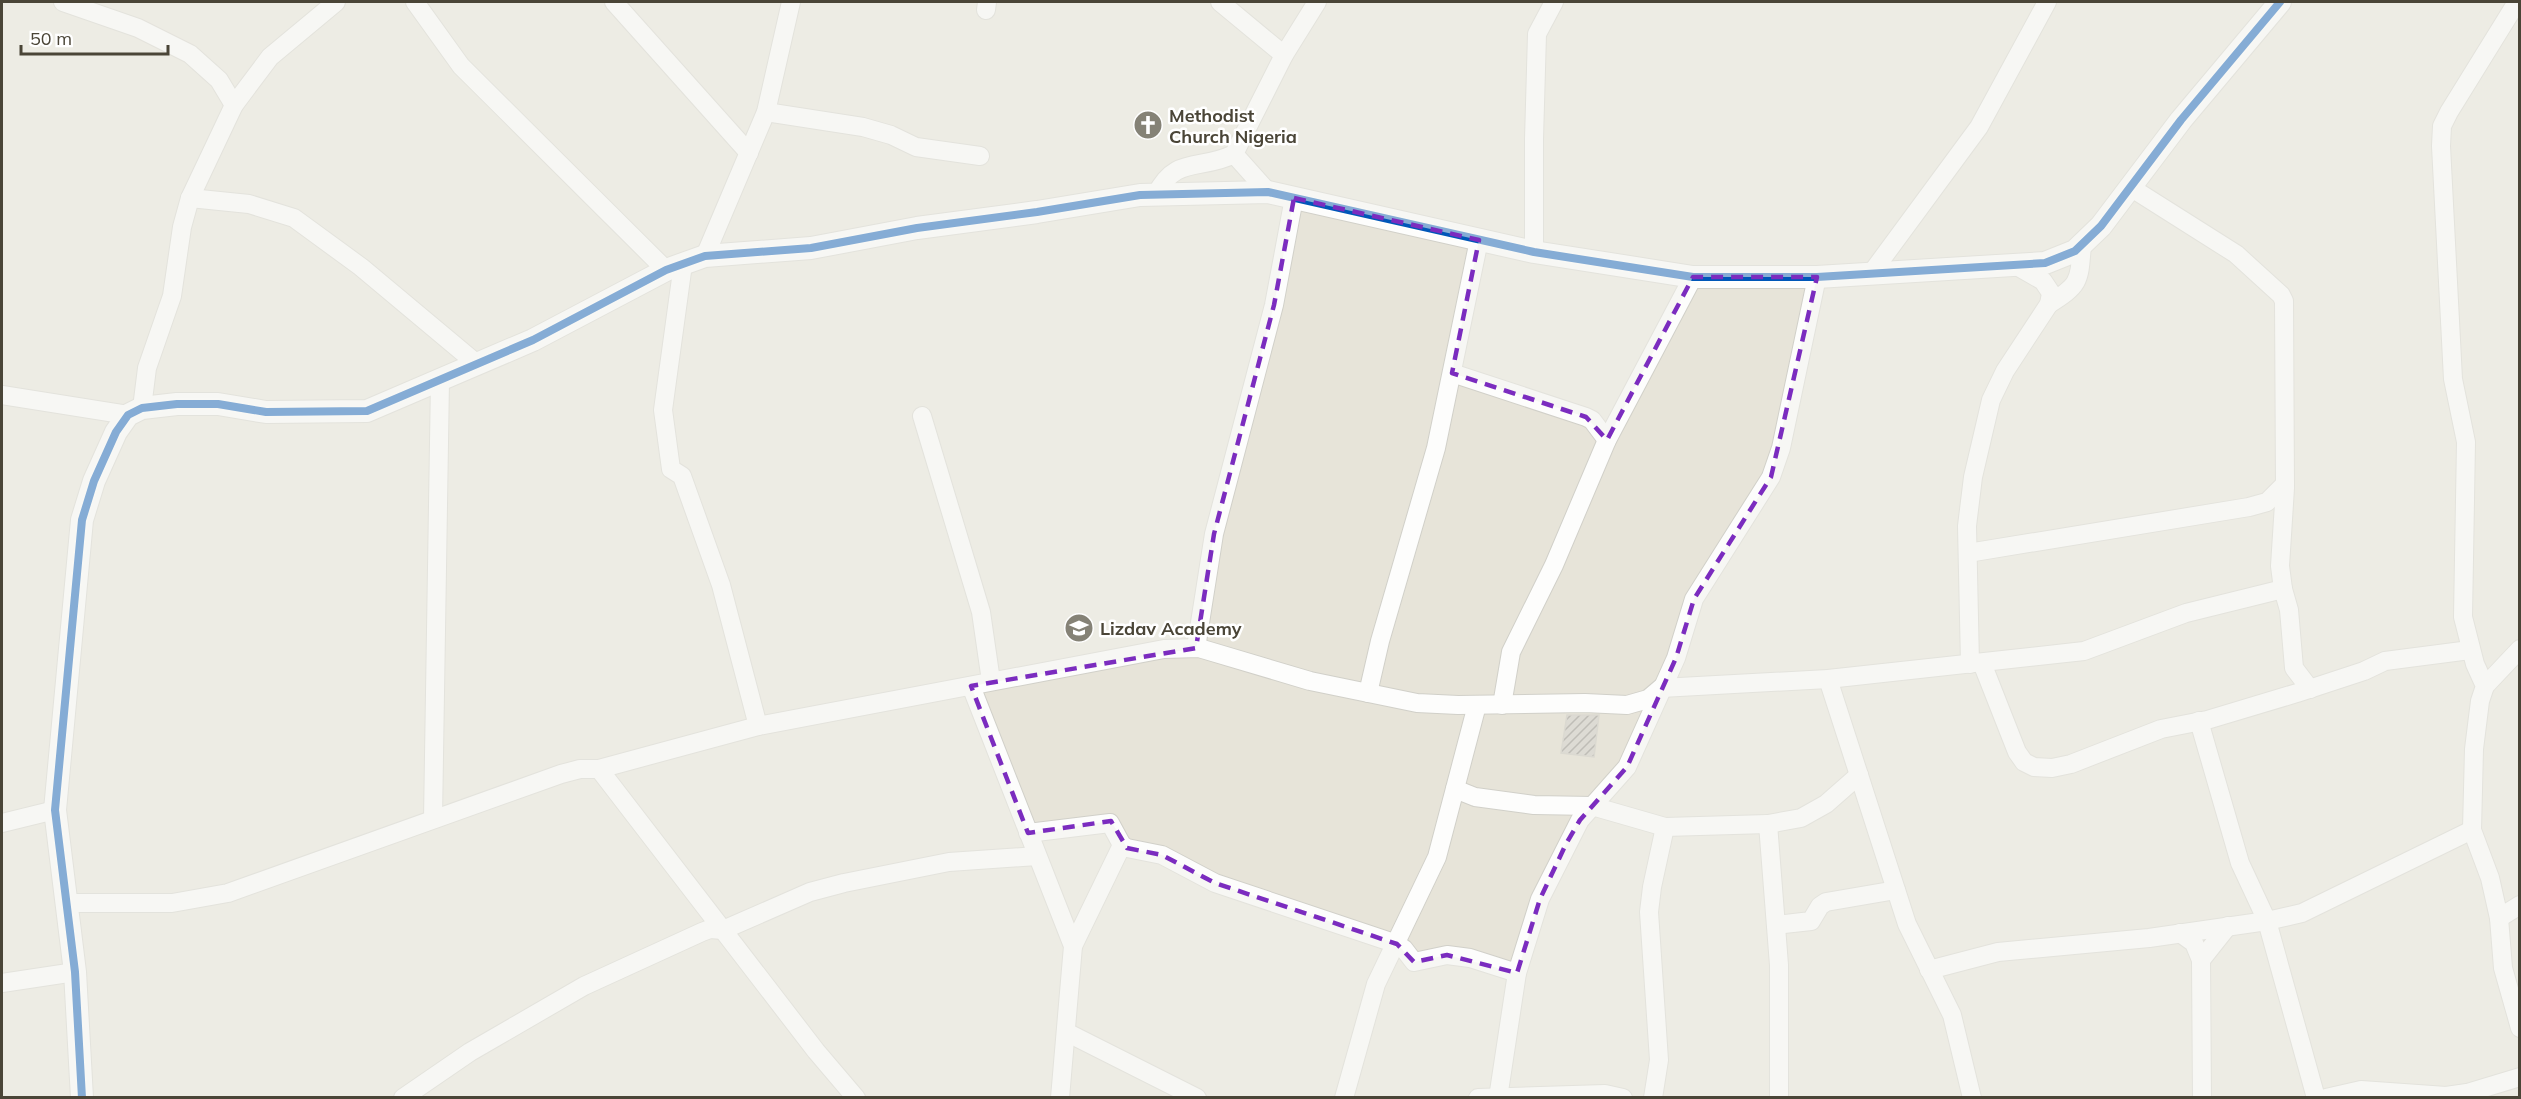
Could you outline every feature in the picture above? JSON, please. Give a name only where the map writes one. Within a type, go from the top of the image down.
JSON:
[{"type":"street","points":[[63,2],[138,27],[190,54],[219,80],[234,105]]},
{"type":"street","points":[[82,1098],[75,972],[55,810],[82,520],[94,481],[110,444],[135,411],[172,296],[182,227],[190,198],[234,105],[270,57],[336,2]]},
{"type":"street","points":[[415,2],[461,66],[674,267]]},
{"type":"street","points":[[614,2],[749,153]]},
{"type":"street","points":[[705,256],[766,112],[791,2]]},
{"type":"street","points":[[1220,2],[1284,55]]},
{"type":"street","points":[[1156,195],[1164,179],[1180,168],[1218,162],[1234,154],[1284,55],[1317,2]]},
{"type":"street","points":[[1534,252],[1537,34],[1554,2]]},
{"type":"street","points":[[2,395],[135,411],[177,404],[218,404],[266,412],[367,411],[533,340],[674,267],[705,256],[811,248],[917,228],[1140,195],[1268,192],[1534,252],[1692,277],[1817,277],[2045,263],[2075,251],[2101,226],[2181,120],[2280,2]]},
{"type":"street","points":[[2485,686],[2470,650],[2463,617],[2466,442],[2453,379],[2441,156],[2442,126],[2474,69],[2517,2]]},
{"type":"street","points":[[1870,274],[1979,127],[2039,4]]},
{"type":"street","points":[[766,112],[863,127],[891,135],[916,147],[980,156]]},
{"type":"street","points":[[1234,154],[1268,192]]},
{"type":"street","points":[[2130,187],[2236,254],[2281,295],[2286,309],[2285,484],[2280,566],[2289,610],[2294,668],[2283,697]]},
{"type":"street","points":[[190,198],[249,204],[294,218],[361,267],[477,364]]},
{"type":"street","points":[[1196,648],[1214,534],[1274,305],[1294,198]]},
{"type":"street","points":[[1368,693],[1380,641],[1436,448],[1479,240]]},
{"type":"street","points":[[2049,304],[2073,290],[2080,270],[2082,244]]},
{"type":"street","points":[[2015,265],[2043,281],[2051,293],[2049,304],[2005,371],[1991,400],[1973,477],[1967,526],[1976,664],[2017,752],[2024,762],[2034,767],[2052,768],[2071,764],[2161,729],[2199,722],[2310,689],[2395,659],[2470,650]]},
{"type":"street","points":[[674,267],[663,410],[671,469],[682,476],[721,585],[758,726]]},
{"type":"street","points":[[1502,705],[1511,652],[1554,565],[1607,440],[1692,277]]},
{"type":"street","points":[[1499,1097],[1517,973],[1540,899],[1566,843],[1580,820],[1627,767],[1676,658],[1694,599],[1771,477],[1781,448],[1817,277]]},
{"type":"street","points":[[1452,373],[1586,417],[1592,420],[1607,440]]},
{"type":"street","points":[[433,819],[440,380]]},
{"type":"street","points":[[922,416],[981,612],[992,681]]},
{"type":"street","points":[[1968,553],[2249,507],[2267,502],[2285,484]]},
{"type":"street","points":[[67,903],[172,903],[228,893],[580,769],[598,769],[758,726],[1164,649],[1196,648],[1310,681],[1417,703],[1627,705],[1648,699],[1661,688],[1828,679],[2084,651],[2186,613],[2283,589]]},
{"type":"street","points":[[2520,649],[2485,686],[2480,701],[2474,749],[2472,830],[2490,878],[2499,918],[2503,968],[2520,1028]]},
{"type":"street","points":[[2294,668],[2310,689]]},
{"type":"street","points":[[1828,679],[1907,924],[1952,1015],[1972,1098]]},
{"type":"street","points":[[971,686],[1073,946]]},
{"type":"street","points":[[1344,1098],[1376,984],[1437,857],[1477,705]]},
{"type":"street","points":[[2199,722],[2240,863],[2267,921],[2316,1098]]},
{"type":"street","points":[[598,769],[816,1051],[856,1097]]},
{"type":"street","points":[[1455,789],[1475,796],[1534,805],[1592,806],[1665,827],[1768,824],[1802,819],[1826,804],[1859,775]]},
{"type":"street","points":[[2,823],[55,810]]},
{"type":"street","points":[[1028,833],[1110,823],[1122,845],[1127,848],[1162,855],[1215,883],[1397,944],[1414,962],[1447,955],[1458,956],[1517,973]]},
{"type":"street","points":[[1768,824],[1779,965],[1779,1098]]},
{"type":"street","points":[[1653,1098],[1659,1060],[1649,912],[1652,886],[1665,827]]},
{"type":"street","points":[[1929,970],[1998,952],[2180,933],[2267,921],[2302,913],[2472,830]]},
{"type":"street","points":[[1060,1098],[1073,946],[1122,845]]},
{"type":"street","points":[[403,1098],[470,1052],[584,986],[702,932],[710,929],[723,930],[810,892],[844,883],[949,862],[1036,856]]},
{"type":"street","points":[[1776,925],[1811,921],[1820,906],[1826,902],[1896,890]]},
{"type":"street","points":[[2499,918],[2520,905]]},
{"type":"street","points":[[2201,960],[2228,926]]},
{"type":"street","points":[[2180,933],[2194,943],[2201,960],[2202,1098]]},
{"type":"street","points":[[2,984],[75,972]]},
{"type":"street","points":[[1066,1032],[1197,1098]]},
{"type":"street","points":[[2326,1098],[2361,1090],[2446,1096],[2467,1093],[2520,1077]]},
{"type":"street","points":[[1478,1098],[1605,1094],[1623,1098]]},
{"type":"highlighted area","points":[[1294,198],[1479,240],[1452,373],[1586,417],[1607,440],[1693,277],[1817,277],[1771,477],[1694,599],[1676,658],[1627,767],[1580,820],[1566,844],[1540,899],[1517,973],[1447,955],[1414,962],[1397,944],[1215,883],[1162,855],[1127,848],[1111,821],[1028,833],[971,686],[1196,648],[1214,534],[1274,305]]},
{"type":"shaded area","points":[[2,2],[2519,2],[2519,1097],[2,1097]]},
{"type":"building","points":[[1567,715],[1599,715],[1594,757],[1561,753]]},
{"type":"cycle path","points":[[82,1098],[75,972],[55,810],[82,520],[94,481],[116,432],[128,415],[142,408],[177,404],[218,404],[266,412],[367,411],[533,340],[666,270],[705,256],[811,248],[917,228],[1140,195],[1268,192],[1534,252],[1693,277],[1817,277],[2045,263],[2075,251],[2101,226],[2181,120],[2280,2]]},
{"type":"place","name":"Methodist Church Nigeria","points":[[1148,125]]},
{"type":"place","name":"Lizdav Academy","points":[[1079,628]]}]
